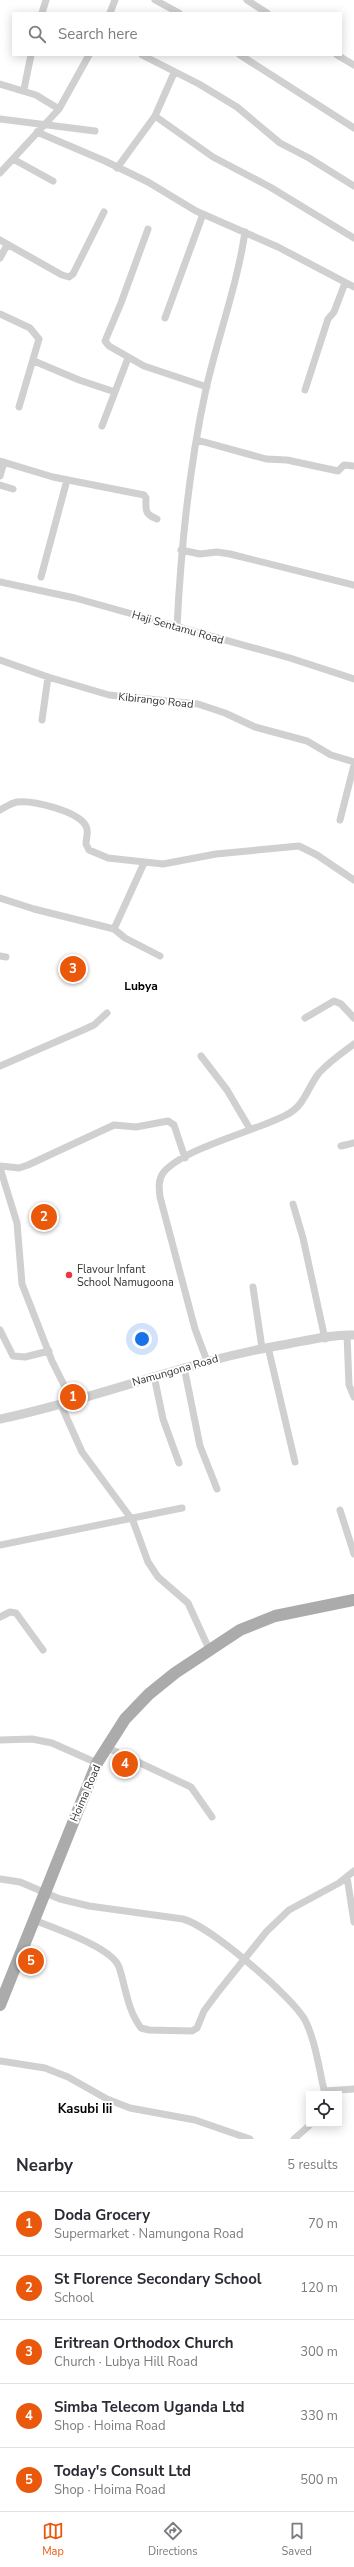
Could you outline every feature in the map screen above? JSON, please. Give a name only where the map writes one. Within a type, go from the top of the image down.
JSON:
[{"type":"main road","name":"Hoima Road","points":[[0,2005],[97,1763],[125,1718],[144,1699],[209,1649],[245,1628],[275,1616],[354,1600]]},
{"type":"street","points":[[42,12],[46,0]]},
{"type":"street","points":[[110,12],[115,0]]},
{"type":"street","points":[[155,0],[177,12]]},
{"type":"street","points":[[247,0],[266,12]]},
{"type":"street","points":[[24,89],[31,56]]},
{"type":"street","points":[[0,173],[59,109],[88,56]]},
{"type":"street","points":[[144,56],[174,73],[199,84],[237,107],[280,143],[309,158],[354,186]]},
{"type":"street","points":[[242,56],[354,128]]},
{"type":"street","points":[[339,56],[354,66]]},
{"type":"street","points":[[117,168],[155,116],[174,73]]},
{"type":"street","points":[[0,84],[24,89],[47,100],[59,109]]},
{"type":"street","points":[[155,116],[213,157],[270,187],[294,204],[354,238]]},
{"type":"street","points":[[0,119],[95,131]]},
{"type":"street","points":[[37,132],[148,182],[203,214],[245,232],[354,287]]},
{"type":"street","points":[[12,159],[53,181]]},
{"type":"street","points":[[0,240],[62,275],[69,276],[73,274],[104,212]]},
{"type":"street","points":[[165,318],[203,214]]},
{"type":"street","points":[[148,229],[121,303],[105,338],[106,344],[128,358],[150,368],[207,387]]},
{"type":"street","points":[[177,627],[181,550],[189,476],[207,387],[241,261],[245,232]]},
{"type":"street","points":[[0,258],[7,245]]},
{"type":"street","points":[[305,390],[328,319],[334,312],[345,283]]},
{"type":"street","points":[[0,314],[30,328],[38,335],[39,344],[19,407]]},
{"type":"street","points":[[102,426],[128,358]]},
{"type":"street","points":[[34,361],[79,380],[114,392]]},
{"type":"street","points":[[197,440],[266,459],[288,460],[338,471],[344,464],[354,466]]},
{"type":"street","points":[[0,476],[2,462],[32,472],[144,495],[146,498],[145,510],[147,514],[157,518]]},
{"type":"street","points":[[41,577],[67,480]]},
{"type":"street","points":[[0,485],[13,488]]},
{"type":"street","points":[[181,550],[200,554],[217,552],[230,554],[354,585]]},
{"type":"street","name":"Haji Sentamu Road","points":[[0,582],[75,598],[354,679]]},
{"type":"street","name":"Kibirango Road","points":[[0,660],[48,677],[109,695],[198,704],[225,713],[255,727],[307,741],[331,755],[354,762]]},
{"type":"street","points":[[42,720],[48,677]]},
{"type":"street","points":[[340,820],[354,765]]},
{"type":"street","points":[[0,810],[10,804],[23,802],[60,810],[85,824],[88,832],[86,844],[89,850],[108,858],[162,864],[216,854],[299,846],[317,855],[354,880]]},
{"type":"street","points":[[114,929],[144,863]]},
{"type":"street","points":[[0,898],[34,909],[114,929],[125,938],[160,956]]},
{"type":"street","points":[[305,1018],[334,1001],[341,1004],[354,1018]]},
{"type":"street","points":[[0,1066],[94,1025],[107,1013]]},
{"type":"street","points":[[207,1361],[194,1322],[159,1185],[162,1174],[185,1158],[250,1129],[286,1115],[296,1109],[318,1074],[354,1044]]},
{"type":"street","points":[[201,1056],[227,1090],[250,1129]]},
{"type":"street","points":[[72,1401],[49,1351],[22,1284],[17,1223],[0,1167],[20,1168],[114,1125],[136,1127],[168,1121],[174,1125],[185,1158]]},
{"type":"street","points":[[342,1146],[354,1143]]},
{"type":"street","points":[[293,1204],[325,1338]]},
{"type":"street","points":[[253,1287],[265,1347],[295,1462]]},
{"type":"street","points":[[0,1330],[13,1356],[25,1357],[49,1351]]},
{"type":"street","points":[[351,1335],[349,1385],[354,1397]]},
{"type":"street","name":"Namungona Road","points":[[0,1420],[60,1405],[207,1361],[265,1347],[351,1335]]},
{"type":"street","points":[[184,1367],[188,1396],[200,1446],[218,1489]]},
{"type":"street","points":[[154,1376],[163,1419],[179,1463]]},
{"type":"street","points":[[60,1405],[82,1452],[133,1521],[148,1562],[158,1577],[188,1603],[209,1649]]},
{"type":"street","points":[[0,1545],[182,1508]]},
{"type":"street","points":[[340,1510],[354,1554]]},
{"type":"street","points":[[0,1617],[10,1612],[16,1613],[43,1650]]},
{"type":"street","points":[[0,1740],[32,1738],[97,1763]]},
{"type":"street","points":[[106,1747],[191,1787],[212,1817]]},
{"type":"street","points":[[34,1920],[81,1938],[117,1963],[135,2020],[143,2029],[195,2030],[206,2007],[244,1959],[289,1910],[348,1877],[354,1871]]},
{"type":"street","points":[[348,1877],[354,1922]]},
{"type":"street","points":[[0,1879],[20,1882],[60,1899],[89,1906],[187,1920],[244,1959],[282,1991],[304,2019],[324,2091]]},
{"type":"street","points":[[0,2061],[45,2068],[130,2108],[195,2120],[250,2139]]},
{"type":"street","points":[[340,2091],[354,2089]]},
{"type":"street","points":[[294,2139],[308,2127]]},
{"type":"place","name":"Eritrean Orthodox Church","points":[[73,969]]},
{"type":"place","name":"St Florence Secondary School","points":[[44,1217]]},
{"type":"place","name":"Flavour Infant School Namugoona","points":[[69,1275]]},
{"type":"place","name":"Doda Grocery","points":[[73,1397]]},
{"type":"place","name":"Simba Telecom Uganda Ltd","points":[[125,1764]]},
{"type":"place","name":"Today's Consult Ltd","points":[[31,1961]]},
{"type":"district","name":"Lubya","points":[[141,986]]},
{"type":"district","name":"Kasubi Iii","points":[[85,2108]]}]
